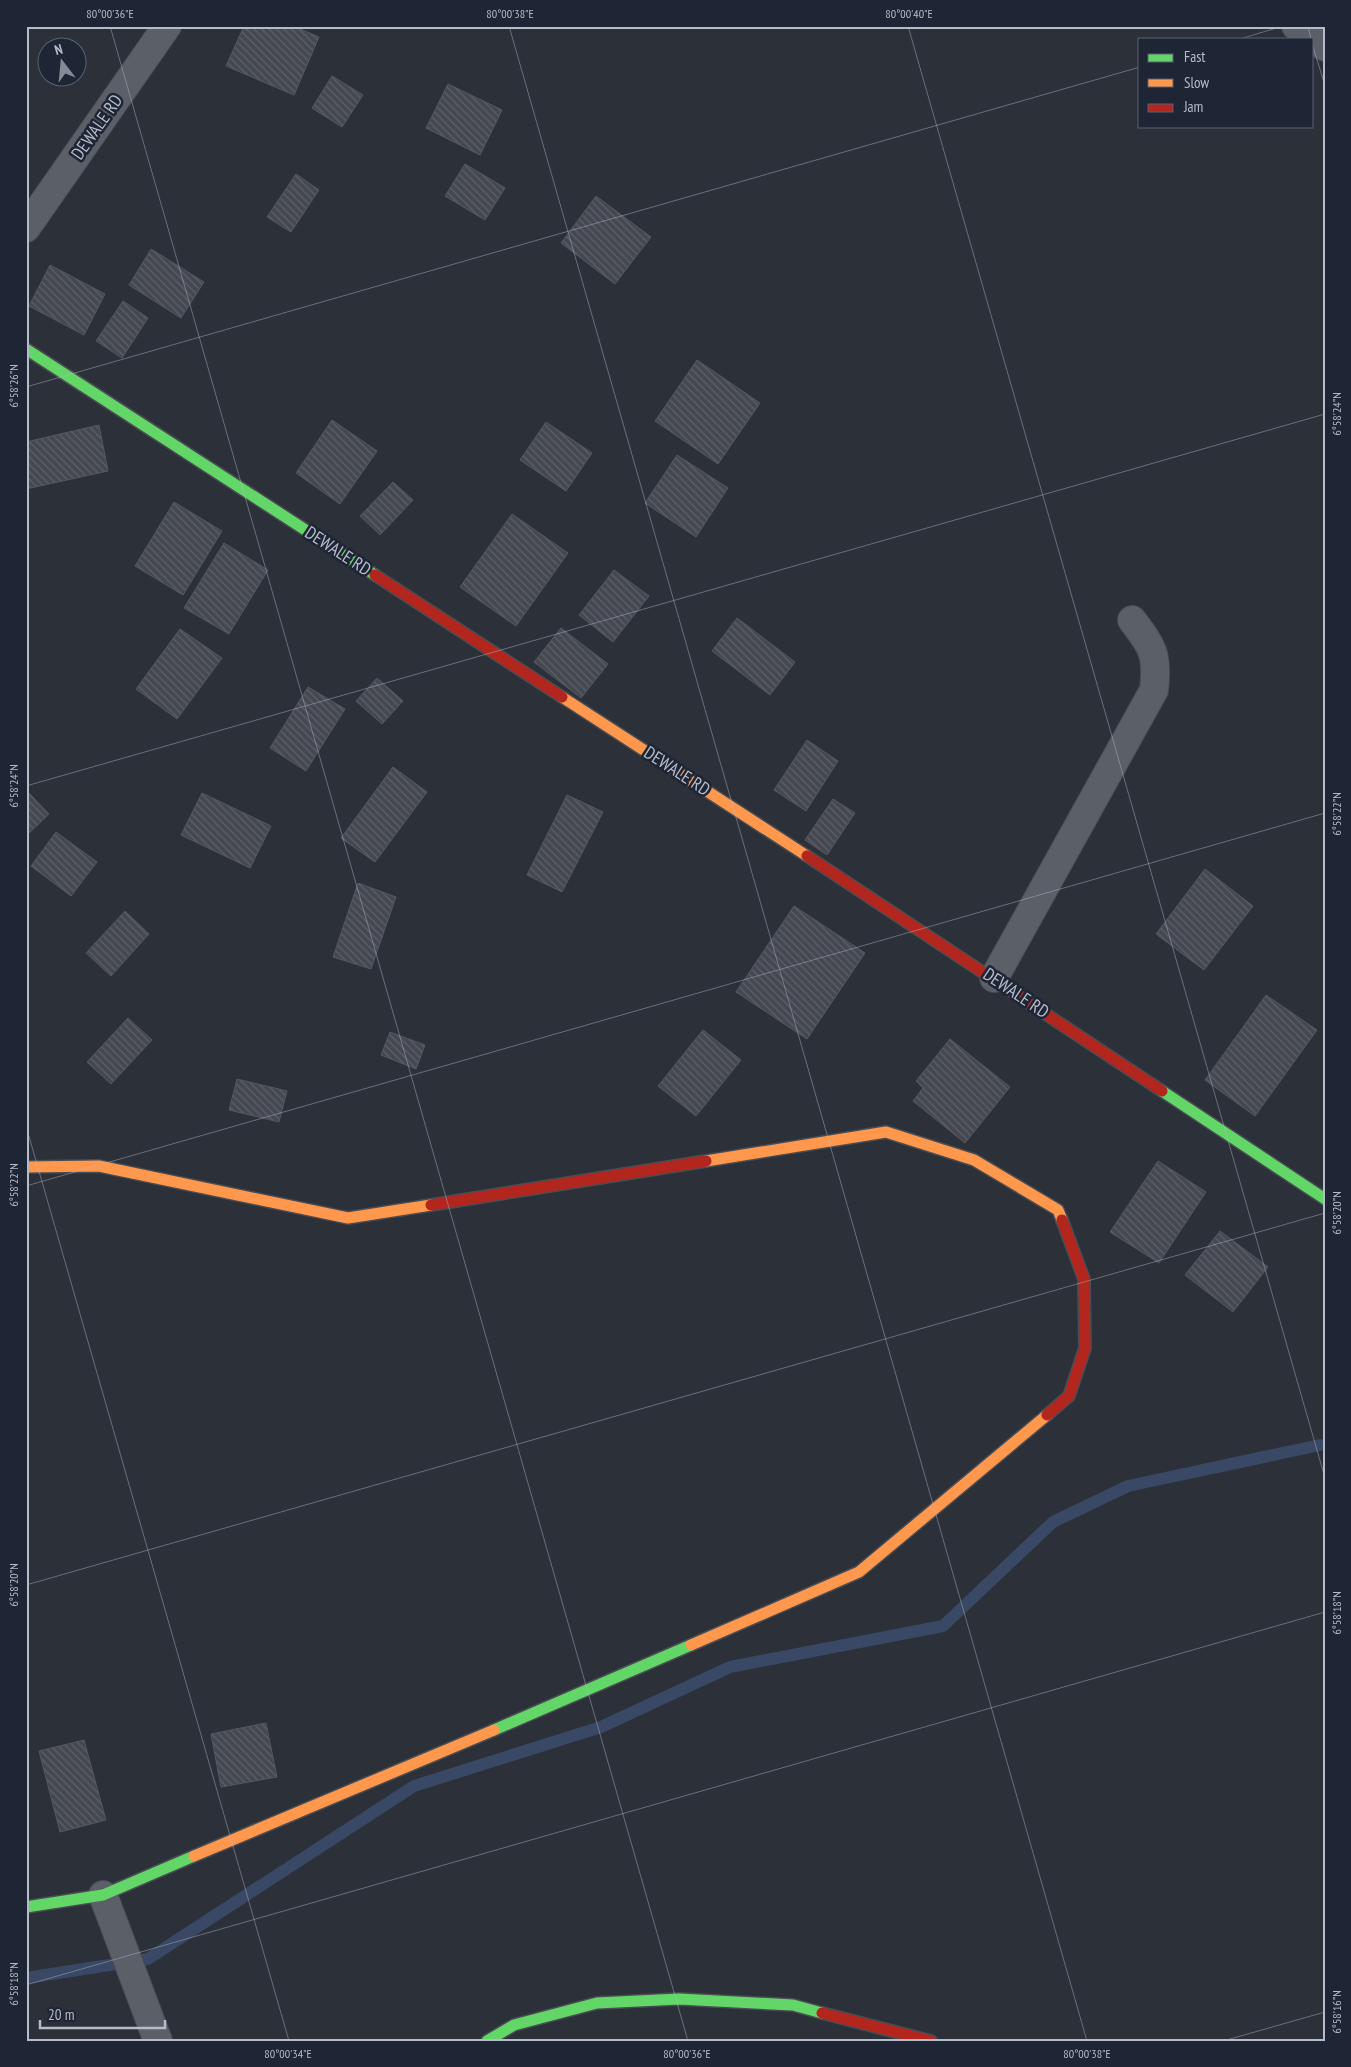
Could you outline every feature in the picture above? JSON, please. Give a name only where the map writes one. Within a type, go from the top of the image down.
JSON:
[{"type":"street","name":"DEWALE RD","points":[[26,228],[168,26]]},
{"type":"street","points":[[1296,26],[1313,38]]},
{"type":"street","points":[[1314,39],[1325,47]]},
{"type":"street","name":"DEWALE RD","points":[[26,349],[994,978],[1325,1199]]},
{"type":"street","points":[[994,978],[1154,690],[1156,669],[1151,646],[1132,620]]},
{"type":"street","points":[[26,1167],[99,1166],[348,1218],[886,1132],[974,1160],[1058,1210],[1084,1279],[1085,1348],[1069,1396],[859,1572],[549,1707],[103,1895],[26,1907]]},
{"type":"street","points":[[103,1895],[158,2041]]},
{"type":"street","points":[[487,2041],[514,2025],[597,2003],[678,1999],[793,2005],[931,2041]]},
{"type":"building","points":[[244,26],[293,26],[319,37],[294,95],[226,66]]},
{"type":"building","points":[[332,76],[363,95],[342,127],[312,108]]},
{"type":"building","points":[[448,84],[502,110],[480,155],[426,128]]},
{"type":"building","points":[[465,164],[505,188],[485,220],[445,196]]},
{"type":"building","points":[[296,174],[319,190],[291,232],[267,217]]},
{"type":"building","points":[[596,196],[651,237],[615,284],[561,243]]},
{"type":"building","points":[[151,249],[204,282],[181,318],[129,285]]},
{"type":"building","points":[[50,265],[105,294],[84,335],[29,306]]},
{"type":"building","points":[[123,301],[148,318],[122,358],[96,341]]},
{"type":"building","points":[[697,360],[760,403],[718,464],[655,421]]},
{"type":"building","points":[[332,420],[377,451],[340,504],[296,473]]},
{"type":"building","points":[[546,422],[592,453],[566,491],[520,460]]},
{"type":"building","points":[[99,425],[108,471],[26,489],[26,442]]},
{"type":"building","points":[[677,455],[728,488],[696,537],[645,503]]},
{"type":"building","points":[[393,482],[413,500],[380,535],[360,516]]},
{"type":"building","points":[[174,502],[222,531],[183,595],[135,566]]},
{"type":"building","points":[[512,514],[568,553],[516,626],[460,587]]},
{"type":"building","points":[[224,543],[268,570],[229,634],[184,608]]},
{"type":"building","points":[[614,570],[649,596],[613,642],[579,615]]},
{"type":"building","points":[[737,618],[795,662],[770,695],[712,651]]},
{"type":"building","points":[[561,628],[608,664],[581,698],[534,662]]},
{"type":"building","points":[[180,629],[222,658],[177,719],[136,689]]},
{"type":"building","points":[[377,678],[403,701],[382,724],[356,701]]},
{"type":"building","points":[[308,687],[345,709],[306,771],[270,748]]},
{"type":"building","points":[[807,740],[838,761],[806,811],[774,790]]},
{"type":"building","points":[[393,767],[427,792],[375,862],[341,838]]},
{"type":"building","points":[[26,790],[49,814],[26,836]]},
{"type":"building","points":[[202,793],[271,826],[250,868],[181,835]]},
{"type":"building","points":[[567,795],[603,812],[562,892],[527,875]]},
{"type":"building","points":[[833,799],[855,813],[827,855],[805,840]]},
{"type":"building","points":[[56,832],[97,862],[71,896],[31,866]]},
{"type":"building","points":[[1205,869],[1253,906],[1204,970],[1156,934]]},
{"type":"building","points":[[358,883],[396,897],[371,969],[333,957]]},
{"type":"building","points":[[794,906],[865,953],[807,1039],[736,992]]},
{"type":"building","points":[[125,911],[149,934],[111,976],[86,953]]},
{"type":"building","points":[[1266,995],[1317,1030],[1255,1116],[1205,1080]]},
{"type":"building","points":[[128,1018],[152,1040],[111,1084],[87,1062]]},
{"type":"building","points":[[703,1030],[741,1060],[696,1116],[658,1086]]},
{"type":"building","points":[[390,1032],[425,1045],[416,1069],[381,1055]]},
{"type":"building","points":[[950,1039],[1010,1087],[965,1143],[913,1101],[923,1088],[916,1081]]},
{"type":"building","points":[[237,1079],[287,1091],[279,1122],[229,1110]]},
{"type":"building","points":[[1158,1161],[1206,1192],[1159,1263],[1110,1232]]},
{"type":"building","points":[[1220,1231],[1268,1267],[1233,1312],[1185,1275]]},
{"type":"building","points":[[266,1723],[277,1777],[221,1787],[211,1734]]},
{"type":"building","points":[[84,1740],[106,1820],[60,1832],[39,1751]]},
{"type":"waterway","points":[[26,1978],[148,1959],[414,1786],[601,1727],[730,1667],[943,1626],[1053,1522],[1128,1486],[1320,1445]]},
{"type":"traffic: fast","points":[[26,349],[375,575]]},
{"type":"traffic: fast","points":[[1162,1091],[1325,1199]]},
{"type":"traffic: fast","points":[[494,1730],[691,1645]]},
{"type":"traffic: fast","points":[[26,1907],[103,1895],[194,1856]]},
{"type":"traffic: fast","points":[[487,2041],[514,2025],[597,2003],[679,1999],[793,2005],[822,2013]]},
{"type":"traffic: slow","points":[[562,697],[807,856]]},
{"type":"traffic: slow","points":[[706,1161],[886,1132],[974,1160],[1058,1210],[1062,1220]]},
{"type":"traffic: slow","points":[[26,1167],[99,1166],[348,1218],[431,1205]]},
{"type":"traffic: slow","points":[[691,1645],[859,1572],[1047,1415]]},
{"type":"traffic: slow","points":[[194,1856],[494,1730]]},
{"type":"traffic: jam","points":[[375,575],[562,697]]},
{"type":"traffic: jam","points":[[807,856],[1162,1091]]},
{"type":"traffic: jam","points":[[431,1205],[706,1161]]},
{"type":"traffic: jam","points":[[1047,1415],[1069,1396],[1085,1348],[1084,1279],[1062,1220]]},
{"type":"traffic: jam","points":[[822,2013],[931,2041]]}]
